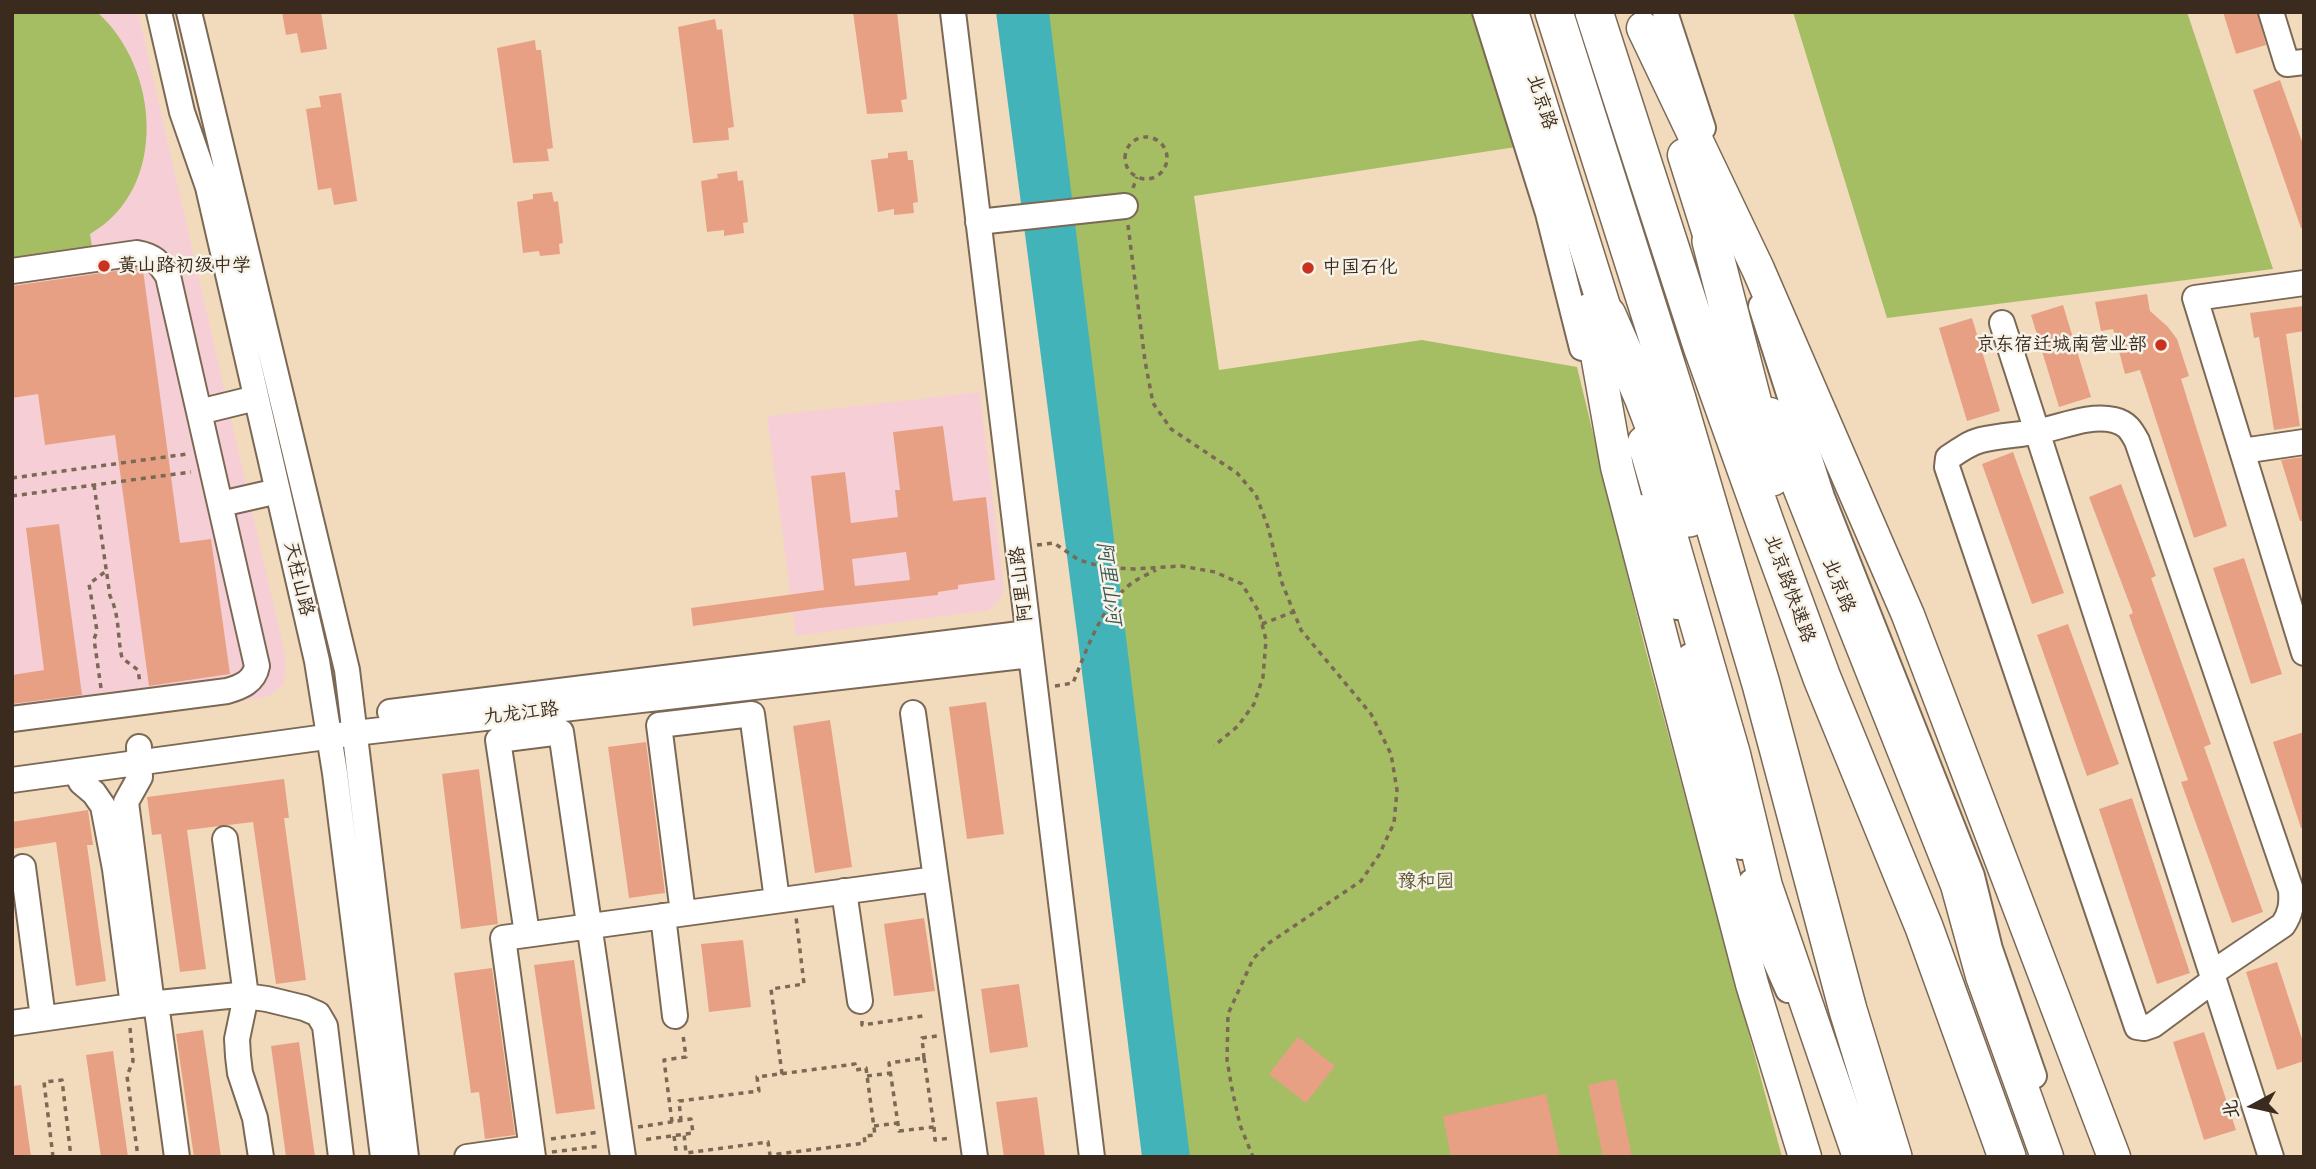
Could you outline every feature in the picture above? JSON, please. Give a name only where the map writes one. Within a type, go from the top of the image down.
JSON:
[{"type":"highway","points":[[1554,12],[1661,349],[1761,684],[1848,1010],[1893,1157]]},
{"type":"highway","name":"北京路快速路","points":[[1594,12],[1698,335],[1822,678],[1924,927],[2007,1157]]},
{"type":"highway","points":[[1721,229],[1779,503],[1826,633],[1917,867],[1951,1001]]},
{"type":"highway","points":[[1607,314],[1643,397],[1708,572],[1737,658],[1803,885],[1848,1010]]},
{"type":"main road","name":"北京路","points":[[1512,12],[1607,314],[1734,754],[1766,886],[1859,1157]]},
{"type":"main road","name":"北京路","points":[[1648,17],[1721,229],[1754,373],[1957,885],[1982,976],[2019,1054],[2047,1157]]},
{"type":"main road","points":[[1566,181],[1617,467],[1752,984],[1805,1157]]},
{"type":"main road","points":[[1721,229],[1758,269],[1908,615],[2114,1157]]},
{"type":"street","name":"天柱山路","points":[[159,12],[183,112],[208,187],[317,661],[383,1157]]},
{"type":"street","name":"天柱山路","points":[[189,12],[347,670],[406,1157]]},
{"type":"street","name":"阿里山路","points":[[953,12],[1092,1157]]},
{"type":"street","points":[[1485,12],[1548,213],[1651,639],[1764,1058],[1795,1157]]},
{"type":"street","points":[[2270,12],[2287,64],[2304,62]]},
{"type":"street","points":[[978,222],[1125,206]]},
{"type":"street","points":[[12,271],[137,253],[150,255],[168,276],[256,657],[256,672],[247,683],[227,691],[12,719]]},
{"type":"street","points":[[2304,284],[2195,298],[2304,653]]},
{"type":"street","points":[[2002,323],[2271,1157]]},
{"type":"street","points":[[199,412],[256,398]]},
{"type":"street","points":[[2092,418],[2113,419],[2130,427],[2291,890],[2292,904],[2289,917],[2283,925],[2213,976],[2153,1025],[2144,1028],[2137,1027],[1947,467],[1948,458],[1961,448],[1979,440],[2038,432],[2092,418]]},
{"type":"street","points":[[1612,435],[1675,599],[1768,945],[1811,1050],[1843,1157]]},
{"type":"street","points":[[2242,451],[2304,442]]},
{"type":"street","points":[[221,504],[278,491]]},
{"type":"street","name":"九龙江路","points":[[12,764],[140,754],[354,725],[1030,644]]},
{"type":"street","points":[[913,713],[974,1146]]},
{"type":"street","points":[[676,1016],[673,915],[659,726],[752,714],[785,899]]},
{"type":"street","points":[[527,934],[498,740],[561,732],[621,1143]]},
{"type":"street","points":[[140,754],[140,777],[126,803],[142,1005]]},
{"type":"street","name":"九龙江路","points":[[12,780],[76,772],[140,754]]},
{"type":"street","points":[[76,772],[81,782],[94,793],[103,806],[142,1005],[177,1157]]},
{"type":"street","points":[[225,839],[246,996],[237,1039],[237,1056],[240,1073],[256,1118],[261,1157]]},
{"type":"street","points":[[23,867],[43,1018]]},
{"type":"street","points":[[467,1157],[532,1150],[503,938],[936,878]]},
{"type":"street","points":[[844,891],[860,1001]]},
{"type":"street","points":[[12,1023],[204,997],[246,996],[304,1008],[318,1014],[325,1026],[341,1157]]},
{"type":"street","points":[[2019,1054],[2062,1157]]},
{"type":"path","points":[[1145,136],[1160,141],[1167,154],[1166,166],[1156,177],[1137,177],[1126,165],[1126,150],[1138,138],[1145,136]]},
{"type":"path","points":[[1137,177],[1125,206],[1153,403],[1171,429],[1237,473],[1256,495],[1268,527],[1282,583],[1301,630],[1371,714],[1391,754],[1397,790],[1394,823],[1379,855],[1361,881],[1269,943],[1253,959],[1240,982],[1228,1014],[1227,1060],[1240,1125],[1253,1157]]},
{"type":"path","points":[[12,478],[210,460]]},
{"type":"path","points":[[12,496],[94,485],[210,460]]},
{"type":"path","points":[[94,485],[122,658],[138,670],[143,702]]},
{"type":"path","points":[[1054,544],[1079,559],[1102,567],[1159,569],[1181,566],[1215,572],[1242,584],[1259,612],[1266,640],[1263,677],[1254,704],[1238,726],[1214,746]]},
{"type":"path","points":[[1073,683],[1089,644],[1108,610],[1131,583],[1159,569]]},
{"type":"path","points":[[104,707],[94,639],[97,631],[89,584],[106,571]]},
{"type":"path","points":[[1262,624],[1294,612]]},
{"type":"path","points":[[782,1074],[771,989],[804,984],[785,899]]},
{"type":"path","points":[[860,1001],[862,1025],[923,1016]]},
{"type":"path","points":[[138,1157],[127,1076],[134,1054],[142,1005]]},
{"type":"path","points":[[672,1122],[664,1060],[686,1057],[681,1020],[676,1016]]},
{"type":"path","points":[[958,1033],[922,1038],[935,1140],[974,1146]]},
{"type":"path","points":[[925,1058],[890,1063],[891,1073],[899,1131],[934,1126]]},
{"type":"path","points":[[681,1121],[679,1101],[759,1091],[757,1077],[855,1064],[856,1070],[866,1068],[875,1135],[864,1136],[865,1143],[770,1156],[768,1142],[686,1153],[684,1135]]},
{"type":"path","points":[[867,1076],[891,1073]]},
{"type":"path","points":[[53,1157],[44,1082],[62,1080],[71,1157]]},
{"type":"path","points":[[532,1150],[621,1143],[672,1122],[691,1119],[693,1133],[684,1135],[621,1143],[532,1150]]},
{"type":"path","points":[[874,1126],[898,1123]]},
{"type":"path","points":[[674,1136],[677,1157]]},
{"type":"shaded area","name":"黄山路初级中学","points":[[12,12],[138,12],[286,659],[284,684],[271,695],[12,731]]},
{"type":"shaded area","points":[[980,392],[1004,590],[999,600],[989,610],[796,636],[767,416]]},
{"type":"green space","points":[[12,12],[97,12],[118,36],[134,64],[143,95],[147,127],[144,159],[133,188],[116,214],[90,234],[93,254],[12,265]]},
{"type":"green space","name":"豫和园","points":[[1048,12],[1472,12],[1516,147],[1194,196],[1219,370],[1422,340],[1577,367],[1645,648],[1782,1157],[1185,1157]]},
{"type":"green space","points":[[1793,12],[2187,12],[2273,269],[1887,318]]},
{"type":"water","name":"阿里山河","points":[[996,12],[1049,12],[1190,1157],[1142,1157]]},
{"type":"building","points":[[282,12],[321,12],[327,49],[301,53],[297,33],[286,35]]},
{"type":"building","points":[[853,12],[897,12],[907,99],[901,100],[903,112],[867,114]]},
{"type":"building","points":[[2223,12],[2257,12],[2266,45],[2236,54]]},
{"type":"building","points":[[715,19],[717,30],[722,29],[734,127],[728,128],[729,140],[693,143],[678,27]]},
{"type":"building","points":[[535,40],[536,50],[541,50],[553,148],[547,149],[549,161],[513,163],[497,48]]},
{"type":"building","points":[[2280,80],[2304,147],[2304,228],[2301,228],[2253,90]]},
{"type":"building","points":[[341,93],[357,201],[334,205],[331,188],[318,190],[306,109],[321,107],[319,96]]},
{"type":"building","points":[[907,151],[908,160],[913,160],[918,202],[913,203],[914,213],[894,215],[894,209],[878,212],[871,160],[888,158],[888,153]]},
{"type":"building","points":[[737,171],[738,181],[743,180],[748,222],[743,223],[744,233],[724,236],[724,230],[707,232],[701,181],[718,178],[717,174]]},
{"type":"building","points":[[552,192],[554,202],[558,201],[563,243],[559,244],[560,254],[540,256],[539,251],[523,253],[517,202],[533,199],[533,194]]},
{"type":"building","points":[[136,268],[143,270],[180,543],[211,539],[230,674],[149,686],[115,435],[45,445],[38,394],[12,398],[12,286]]},
{"type":"building","points":[[2147,294],[2150,311],[2177,339],[2189,376],[2181,379],[2227,526],[2194,538],[2140,370],[2125,374],[2113,329],[2101,331],[2095,302]]},
{"type":"building","points":[[2063,305],[2091,397],[2059,407],[2031,315]]},
{"type":"building","points":[[2304,306],[2304,331],[2286,334],[2300,426],[2274,430],[2259,337],[2254,338],[2250,313]]},
{"type":"building","points":[[1972,318],[2000,411],[1967,421],[1939,328]]},
{"type":"building","points":[[943,426],[953,501],[986,497],[995,580],[958,585],[958,589],[938,592],[938,595],[693,626],[691,608],[824,590],[811,476],[845,472],[851,523],[898,517],[895,490],[900,490],[893,432]],"holes":[[[906,552],[910,580],[855,586],[852,559]]]},
{"type":"building","points":[[2013,452],[2064,593],[2032,604],[1982,464]]},
{"type":"building","points":[[2304,457],[2304,521],[2300,521],[2281,460]]},
{"type":"building","points":[[2121,484],[2156,576],[2151,578],[2211,744],[2204,747],[2263,912],[2232,923],[2181,782],[2188,780],[2129,615],[2133,613],[2089,497]]},
{"type":"building","points":[[59,524],[82,695],[12,704],[12,675],[44,670],[26,528]]},
{"type":"building","points":[[2244,558],[2282,674],[2251,684],[2213,568]]},
{"type":"building","points":[[2068,624],[2119,764],[2087,776],[2037,635]]},
{"type":"building","points":[[986,702],[1004,834],[967,839],[949,707]]},
{"type":"building","points":[[830,720],[852,867],[815,873],[793,726]]},
{"type":"building","points":[[2304,732],[2304,828],[2301,828],[2273,742]]},
{"type":"building","points":[[646,742],[665,893],[629,898],[608,747]]},
{"type":"building","points":[[479,769],[498,924],[461,929],[442,774]]},
{"type":"building","points":[[284,779],[289,818],[284,818],[306,980],[276,984],[253,822],[187,830],[206,969],[180,972],[161,834],[152,835],[147,797]]},
{"type":"building","points":[[2132,798],[2190,973],[2157,984],[2099,809]]},
{"type":"building","points":[[88,810],[93,845],[87,845],[106,981],[76,986],[56,842],[12,849],[12,822]]},
{"type":"building","points":[[924,918],[935,991],[894,996],[884,924]]},
{"type":"building","points":[[743,940],[751,1007],[709,1012],[701,944]]},
{"type":"building","points":[[574,960],[595,1109],[556,1114],[534,965]]},
{"type":"building","points":[[2277,962],[2304,1045],[2304,1061],[2277,1070],[2246,972]]},
{"type":"building","points":[[492,968],[515,1135],[485,1139],[479,1092],[471,1093],[454,973]]},
{"type":"building","points":[[1019,984],[1028,1047],[990,1053],[981,989]]},
{"type":"building","points":[[203,1030],[221,1157],[194,1157],[176,1034]]},
{"type":"building","points":[[2204,1032],[2236,1130],[2204,1140],[2173,1042]]},
{"type":"building","points":[[1298,1037],[1335,1066],[1306,1103],[1269,1074]]},
{"type":"building","points":[[299,1042],[315,1157],[286,1157],[271,1046]]},
{"type":"building","points":[[113,1051],[128,1157],[101,1157],[86,1055]]},
{"type":"building","points":[[1616,1079],[1632,1157],[1603,1157],[1588,1085]]},
{"type":"building","points":[[21,1085],[31,1157],[12,1157],[12,1086]]},
{"type":"building","points":[[1546,1094],[1560,1157],[1451,1157],[1443,1116]]},
{"type":"building","points":[[1037,1097],[1045,1157],[1004,1157],[996,1102]]},
{"type":"place","name":"黄山路初级中学","points":[[104,266]]},
{"type":"place","name":"中国石化","points":[[1308,268]]},
{"type":"place","name":"京东宿迁城南营业部","points":[[2161,345]]}]
